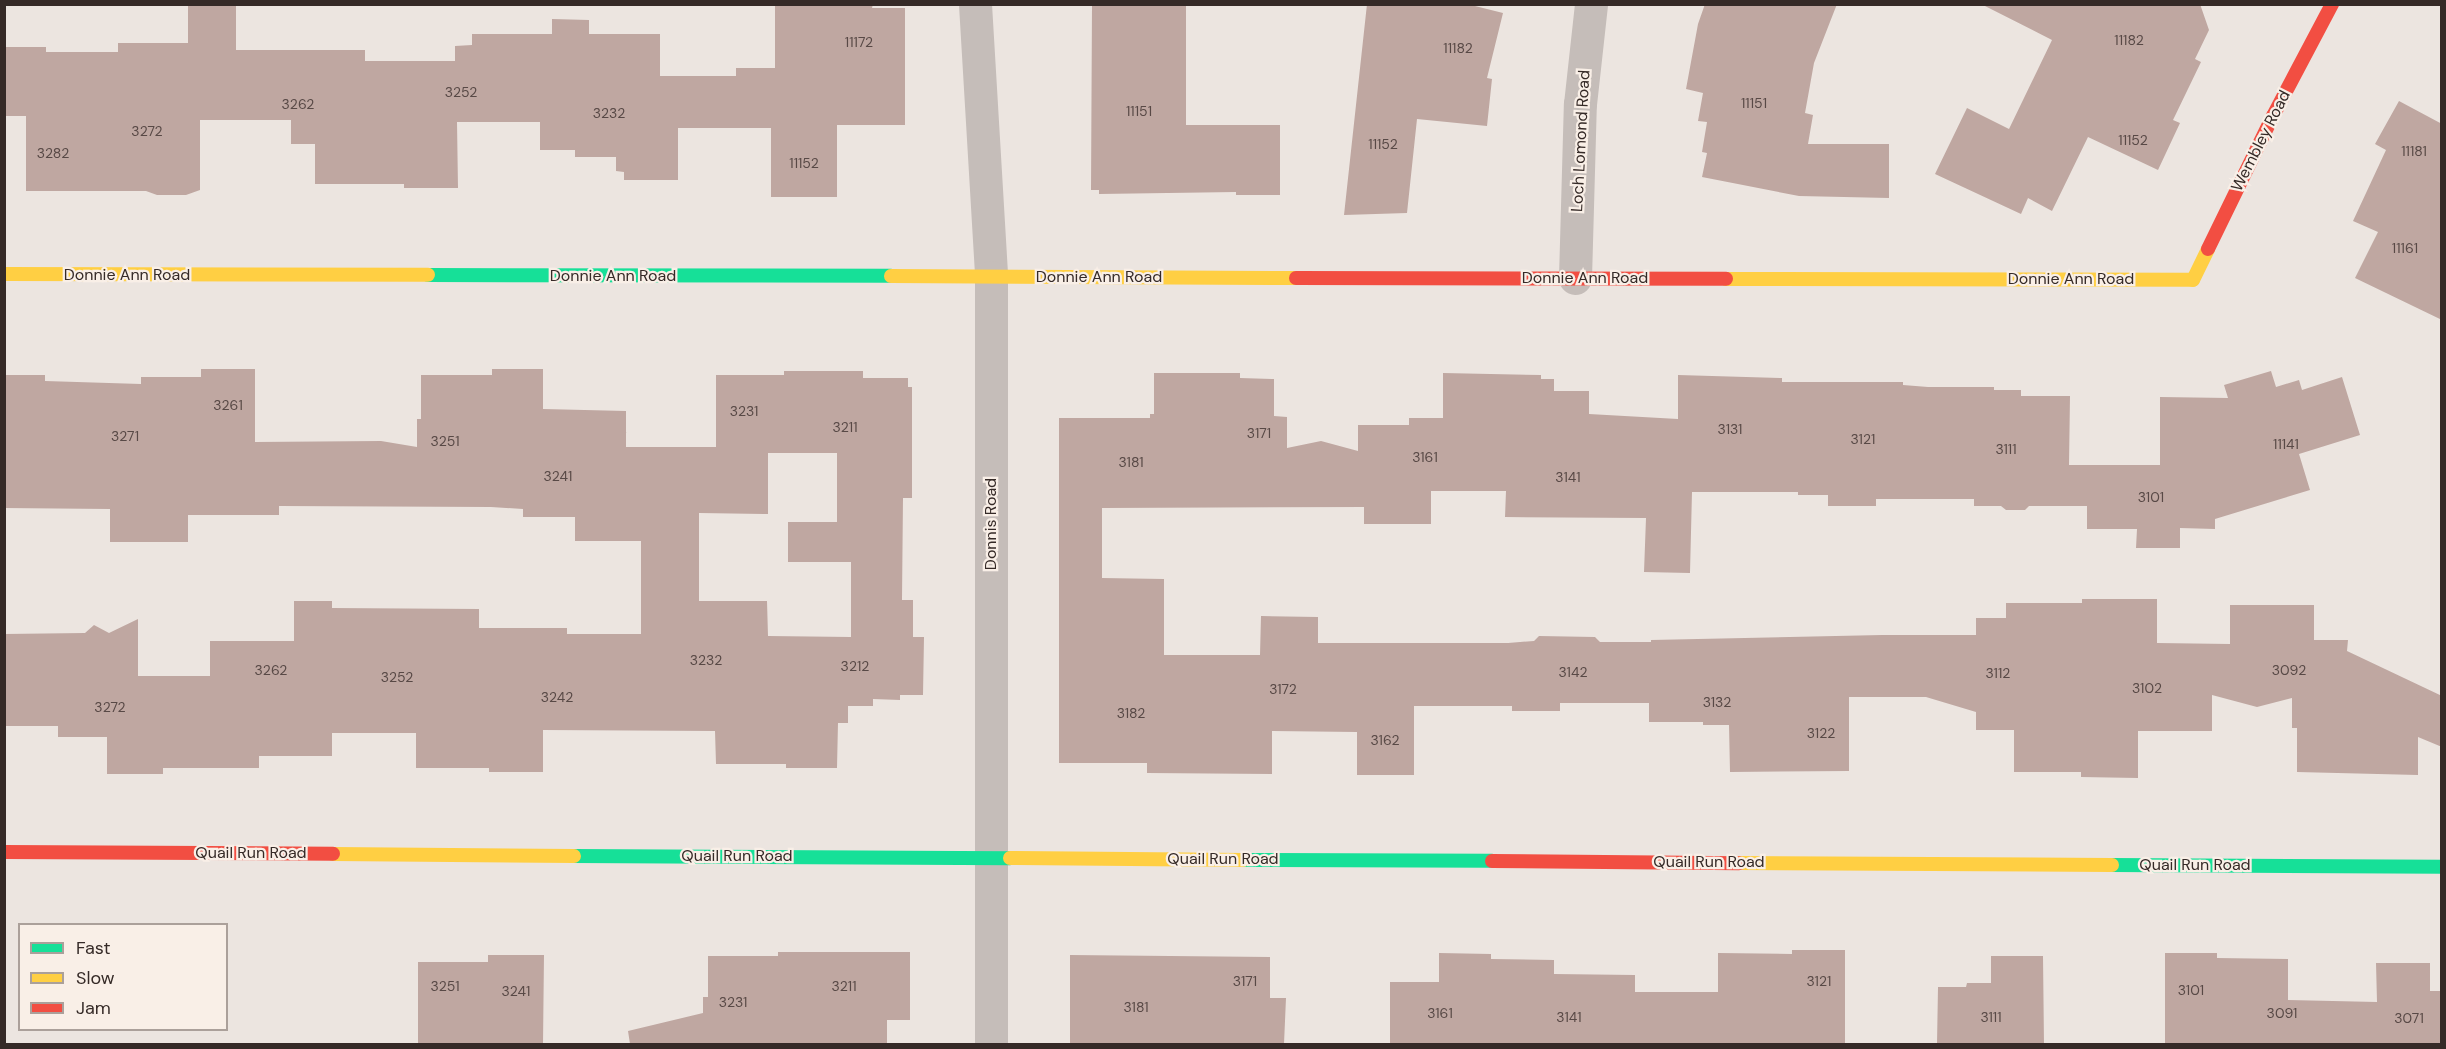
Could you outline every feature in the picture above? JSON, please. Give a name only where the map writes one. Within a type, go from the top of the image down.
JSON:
[{"type":"street","name":"Donnis Road","points":[[975,4],[991,277],[991,1044]]},
{"type":"street","name":"Loch Lomond Road","points":[[1575,278],[1580,104],[1591,4]]},
{"type":"street","name":"Wembley Road","points":[[2193,280],[2273,116],[2332,4]]},
{"type":"street","name":"Donnie Ann Road","points":[[4,274],[2193,280]]},
{"type":"street","name":"Quail Run Road","points":[[4,852],[2442,867]]},
{"type":"building","points":[[188,4],[236,4],[236,50],[365,50],[365,61],[455,61],[455,46],[472,45],[472,34],[552,34],[552,19],[589,20],[589,34],[660,34],[660,76],[736,76],[736,68],[775,68],[775,4],[873,4],[872,8],[905,8],[905,125],[837,125],[837,197],[771,197],[771,128],[678,128],[678,180],[624,180],[624,172],[616,171],[616,157],[575,157],[575,150],[540,150],[540,122],[457,122],[458,188],[404,188],[404,184],[315,184],[315,144],[291,144],[291,120],[200,120],[200,190],[186,195],[157,195],[146,191],[26,191],[26,116],[4,116],[4,47],[46,47],[46,52],[118,52],[118,43],[188,43]]},
{"type":"building","points":[[1092,4],[1186,4],[1186,125],[1280,125],[1280,195],[1236,195],[1236,192],[1099,194],[1099,190],[1091,190]]},
{"type":"building","points":[[1367,4],[1467,4],[1503,13],[1487,78],[1492,79],[1487,126],[1417,119],[1407,213],[1344,215]]},
{"type":"building","points":[[1705,4],[1837,4],[1814,63],[1805,113],[1813,115],[1808,144],[1889,144],[1889,198],[1799,196],[1702,177],[1707,153],[1702,152],[1707,122],[1698,121],[1703,93],[1686,89],[1698,24]]},
{"type":"building","points":[[1981,4],[2200,4],[2209,30],[2195,59],[2201,62],[2173,120],[2180,123],[2158,170],[2088,137],[2052,211],[2028,198],[2021,214],[1935,174],[1967,108],[2009,129],[2052,40]]},
{"type":"building","points":[[2399,101],[2442,124],[2442,320],[2355,278],[2378,232],[2353,221],[2386,150],[2375,144]]},
{"type":"building","points":[[201,369],[255,369],[255,442],[381,441],[417,447],[417,419],[421,419],[421,375],[492,375],[492,369],[543,369],[543,409],[626,411],[626,447],[716,447],[716,375],[784,375],[784,371],[863,371],[863,378],[908,378],[908,387],[912,387],[912,498],[903,498],[902,600],[913,600],[913,637],[924,637],[923,695],[900,695],[900,700],[873,699],[873,706],[848,706],[848,723],[838,723],[837,768],[786,768],[786,764],[716,764],[715,731],[543,730],[543,772],[489,772],[489,768],[416,768],[416,733],[332,733],[332,756],[259,756],[259,768],[163,768],[163,774],[107,774],[107,737],[58,737],[58,726],[4,726],[4,634],[85,633],[94,625],[109,633],[138,619],[138,676],[210,676],[210,641],[294,641],[294,601],[332,601],[332,608],[479,609],[479,628],[567,628],[567,634],[641,634],[641,541],[575,541],[575,517],[523,517],[523,509],[491,507],[279,506],[279,515],[188,515],[188,542],[110,542],[110,509],[4,508],[4,375],[45,375],[45,381],[141,384],[141,377],[201,377]],"holes":[[[768,453],[837,453],[837,522],[788,522],[788,562],[851,562],[851,637],[768,636],[767,601],[699,601],[699,513],[768,514]]]},
{"type":"building","points":[[2271,371],[2276,387],[2299,380],[2302,390],[2342,377],[2360,435],[2299,454],[2310,490],[2215,519],[2215,529],[2180,528],[2180,548],[2136,548],[2137,529],[2087,529],[2087,506],[2029,506],[2025,510],[2006,510],[2001,506],[1974,506],[1974,499],[1876,499],[1876,506],[1828,506],[1828,495],[1798,495],[1798,492],[1692,492],[1690,573],[1644,572],[1646,518],[1505,517],[1506,491],[1431,491],[1431,524],[1364,524],[1364,507],[1102,508],[1102,578],[1164,579],[1164,655],[1260,655],[1261,616],[1318,617],[1318,643],[1508,643],[1534,641],[1539,636],[1595,637],[1600,642],[1651,642],[1651,640],[1882,635],[1976,635],[1976,618],[2006,618],[2006,603],[2082,603],[2082,599],[2157,599],[2157,643],[2230,644],[2230,605],[2314,605],[2314,640],[2348,640],[2347,651],[2442,696],[2442,747],[2418,737],[2418,775],[2297,772],[2297,728],[2292,728],[2292,698],[2257,707],[2212,695],[2212,731],[2138,731],[2138,778],[2081,777],[2081,772],[2014,772],[2014,730],[1976,730],[1976,712],[1926,697],[1849,697],[1849,771],[1730,772],[1729,725],[1703,725],[1703,722],[1649,722],[1649,703],[1560,703],[1560,711],[1512,711],[1512,706],[1414,706],[1414,775],[1357,775],[1357,732],[1272,731],[1272,774],[1147,773],[1147,763],[1059,763],[1059,418],[1150,418],[1150,414],[1154,414],[1154,373],[1240,373],[1240,378],[1274,379],[1274,416],[1287,417],[1287,448],[1321,441],[1358,451],[1358,425],[1409,425],[1409,418],[1443,418],[1443,373],[1541,375],[1541,379],[1554,379],[1554,391],[1589,391],[1589,414],[1678,419],[1678,375],[1782,378],[1782,382],[1903,382],[1903,385],[1928,387],[1994,387],[1994,390],[2021,390],[2021,396],[2070,396],[2069,465],[2160,465],[2160,397],[2228,398],[2224,385]]},
{"type":"building","points":[[1792,950],[1845,950],[1845,1044],[1390,1044],[1390,982],[1439,982],[1439,953],[1491,954],[1491,959],[1554,960],[1554,974],[1635,975],[1635,992],[1718,992],[1718,953],[1792,954]]},
{"type":"building","points":[[778,952],[910,952],[910,1020],[887,1020],[887,1044],[630,1044],[628,1031],[703,1013],[703,997],[708,997],[708,956],[778,956]]},
{"type":"building","points":[[2165,953],[2217,953],[2217,958],[2288,959],[2288,1000],[2377,1002],[2376,963],[2430,963],[2430,991],[2442,991],[2442,1044],[2165,1044]]},
{"type":"building","points":[[488,955],[544,955],[543,1044],[418,1044],[418,962],[488,962]]},
{"type":"building","points":[[1070,955],[1270,957],[1270,998],[1286,998],[1284,1044],[1070,1044]]},
{"type":"building","points":[[1991,956],[2043,956],[2044,1044],[1937,1044],[1938,987],[1966,987],[1967,983],[1991,983]]},
{"type":"traffic: fast","points":[[428,275],[891,276]]},
{"type":"traffic: fast","points":[[574,856],[1010,858]]},
{"type":"traffic: fast","points":[[1243,860],[1492,861]]},
{"type":"traffic: fast","points":[[2112,865],[2442,867]]},
{"type":"traffic: slow","points":[[1726,279],[2193,280],[2208,249]]},
{"type":"traffic: slow","points":[[4,274],[428,275]]},
{"type":"traffic: slow","points":[[891,276],[1296,278]]},
{"type":"traffic: slow","points":[[333,854],[574,856]]},
{"type":"traffic: slow","points":[[1010,858],[1243,860]]},
{"type":"traffic: slow","points":[[1739,863],[2112,865]]},
{"type":"traffic: jam","points":[[2208,249],[2273,116],[2332,4]]},
{"type":"traffic: jam","points":[[1296,278],[1726,279]]},
{"type":"traffic: jam","points":[[4,852],[333,854]]},
{"type":"traffic: jam","points":[[1492,861],[1739,863]]}]
